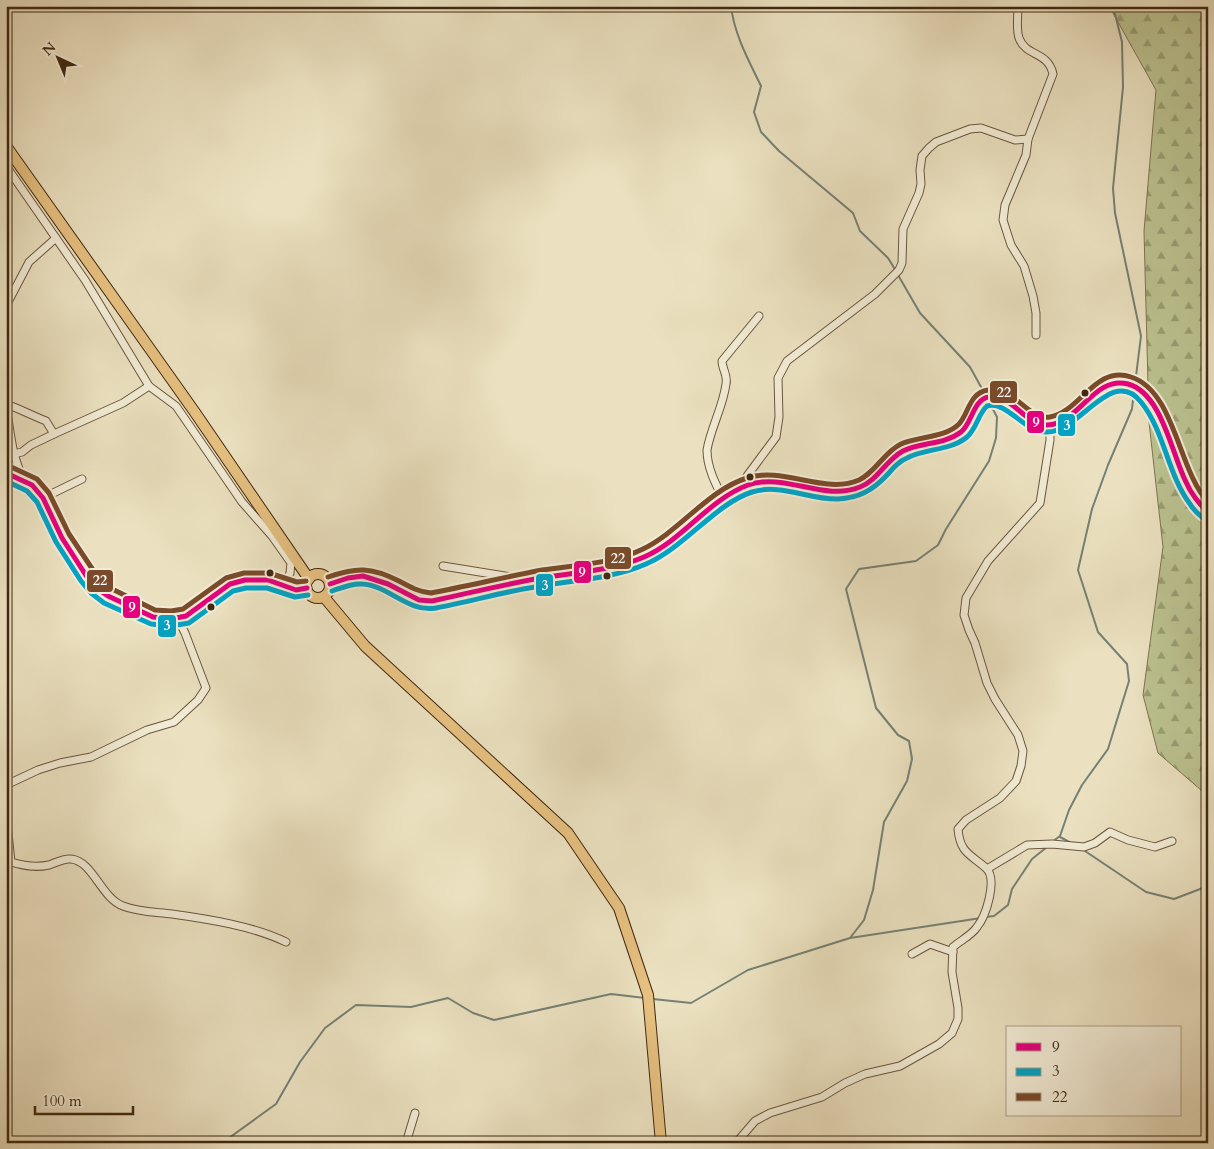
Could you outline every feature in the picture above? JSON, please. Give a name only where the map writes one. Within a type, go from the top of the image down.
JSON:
[{"type":"main road","points":[[6,146],[194,411],[308,583],[311,596],[324,597],[329,591],[330,584],[325,576],[312,576],[308,583]]},
{"type":"main road","points":[[324,597],[365,646],[568,833],[619,908],[648,994],[661,1143]]},
{"type":"street","points":[[1018,6],[1019,37],[1022,44],[1048,61],[1053,74],[1028,139],[1026,155],[1005,204],[1004,220],[1011,245],[1024,266],[1033,296],[1036,313],[1036,335]]},
{"type":"street","points":[[749,485],[747,476],[776,437],[779,417],[778,378],[787,361],[875,294],[899,270],[902,262],[903,229],[921,184],[922,156],[936,142],[970,129],[981,128],[1015,140],[1028,139]]},
{"type":"street","points":[[6,166],[84,280],[149,386],[176,406],[242,502],[272,536],[291,563],[290,574],[284,586]]},
{"type":"street","points":[[6,306],[29,262],[56,238]]},
{"type":"street","points":[[724,500],[710,468],[706,450],[726,386],[726,373],[722,367],[722,361],[759,316]]},
{"type":"street","points":[[330,584],[348,578],[363,576],[388,584],[418,600],[432,601],[545,577],[605,570],[646,556],[724,500],[749,485],[772,483],[843,492],[858,488],[871,481],[893,457],[902,452],[946,441],[963,431],[978,404],[986,398],[994,397],[1000,399],[1009,403],[1029,419],[1050,425],[1079,409],[1100,390],[1111,384],[1127,383],[1139,388],[1153,404],[1167,434],[1181,474],[1192,495],[1208,514]]},
{"type":"street","points":[[10,456],[123,403],[149,386]]},
{"type":"street","points":[[6,404],[46,421],[54,434]]},
{"type":"street","points":[[8,419],[10,456],[26,482]]},
{"type":"street","points":[[736,1143],[755,1121],[770,1113],[822,1097],[865,1074],[900,1066],[939,1044],[952,1034],[958,1019],[952,972],[953,947],[976,929],[985,916],[992,880],[987,869],[966,852],[959,840],[958,829],[966,820],[1000,798],[1016,781],[1023,751],[1018,735],[987,683],[964,616],[966,598],[988,561],[1040,503],[1050,440],[1050,425]]},
{"type":"street","points":[[6,473],[32,485],[43,498],[62,538],[96,588],[108,596],[153,617],[164,620],[178,619],[194,612],[230,584],[240,581],[262,579],[296,590],[308,583]]},
{"type":"street","points":[[43,498],[82,480]]},
{"type":"street","points":[[443,566],[511,577],[520,583]]},
{"type":"street","points":[[6,760],[6,786],[38,770],[60,763],[91,757],[147,730],[174,722],[198,700],[206,688],[178,619]]},
{"type":"street","points":[[6,814],[11,862],[25,867],[37,867],[71,859],[82,864],[109,898],[124,907],[212,921],[275,936],[286,942]]},
{"type":"street","points":[[987,869],[1027,845],[1052,844],[1084,847],[1096,842],[1110,832],[1128,840],[1155,846],[1172,841]]},
{"type":"street","points":[[912,954],[930,944],[953,952]]},
{"type":"street","points":[[406,1143],[415,1113]]},
{"type":"green space","points":[[1109,6],[1208,6],[1208,796],[1158,753],[1143,695],[1163,547],[1149,422],[1144,231],[1156,90]]},
{"type":"waterway","points":[[731,6],[735,27],[761,86],[754,112],[761,132],[779,151],[853,213],[860,231],[888,258],[896,271]]},
{"type":"waterway","points":[[1113,6],[1122,42],[1123,87],[1113,188],[1115,213],[1141,336],[1135,384]]},
{"type":"waterway","points":[[898,275],[920,313],[970,367],[986,396]]},
{"type":"waterway","points":[[1052,842],[1060,836],[1069,810],[1082,785],[1108,749],[1129,681],[1127,664],[1098,632],[1078,570],[1092,509],[1132,409],[1134,391]]},
{"type":"waterway","points":[[653,999],[691,1003],[748,970],[850,938],[864,920],[873,890],[884,822],[907,781],[912,759],[909,741],[898,735],[876,708],[846,589],[859,569],[916,561],[938,545],[989,461],[996,438],[997,417],[988,400]]},
{"type":"waterway","points":[[1060,837],[1071,843]]},
{"type":"waterway","points":[[986,917],[994,916],[1008,905],[1012,889],[1032,859],[1047,847]]},
{"type":"waterway","points":[[1082,849],[1146,892],[1174,899],[1208,886]]},
{"type":"waterway","points":[[850,938],[981,918]]},
{"type":"waterway","points":[[222,1143],[276,1104],[300,1062],[325,1028],[356,1005],[411,1007],[448,998],[473,1013],[494,1020],[611,994],[645,998]]},
{"type":"transit line","name":"22","points":[[328,577],[347,571],[372,571],[431,593],[542,570],[619,558],[643,549],[656,541],[719,492],[747,478],[775,475],[818,483],[846,484],[865,476],[901,444],[953,429],[962,420],[973,399],[982,392],[997,390],[1006,393],[1035,414],[1042,417],[1050,417],[1070,407],[1097,383],[1107,377],[1118,375],[1131,377],[1146,385],[1157,398],[1167,414],[1198,488],[1208,502]]},
{"type":"transit line","name":"9","points":[[330,584],[348,578],[363,576],[388,584],[419,600],[432,601],[518,582],[621,565],[658,550],[720,500],[748,485],[776,482],[818,490],[846,491],[860,487],[872,480],[892,459],[903,451],[947,439],[961,432],[979,402],[984,399],[997,397],[1005,400],[1032,420],[1039,424],[1047,425],[1058,423],[1068,417],[1096,393],[1106,386],[1116,383],[1128,384],[1140,390],[1149,399],[1158,412],[1188,486],[1208,513]]},
{"type":"transit line","name":"3","points":[[332,591],[354,584],[362,584],[381,589],[416,606],[436,608],[523,589],[620,573],[660,557],[725,506],[752,492],[773,489],[827,499],[859,495],[876,485],[904,459],[960,442],[967,437],[987,406],[994,405],[1002,408],[1031,428],[1047,432],[1059,429],[1072,422],[1107,395],[1119,391],[1130,393],[1141,402],[1149,414],[1156,426],[1182,492],[1197,513],[1203,518]]},
{"type":"transit line","name":"22","points":[[9,466],[37,479],[49,493],[69,534],[101,582],[155,610],[171,611],[183,609],[226,578],[244,573],[269,573],[297,582],[306,581]]},
{"type":"transit line","name":"9","points":[[6,473],[32,485],[43,498],[62,538],[96,588],[108,596],[153,617],[171,619],[186,616],[230,584],[245,580],[268,580],[296,590],[307,588]]},
{"type":"transit line","name":"3","points":[[6,481],[27,491],[37,502],[56,542],[91,593],[104,603],[151,624],[171,626],[189,623],[233,591],[246,588],[267,588],[295,597],[308,595]]}]
